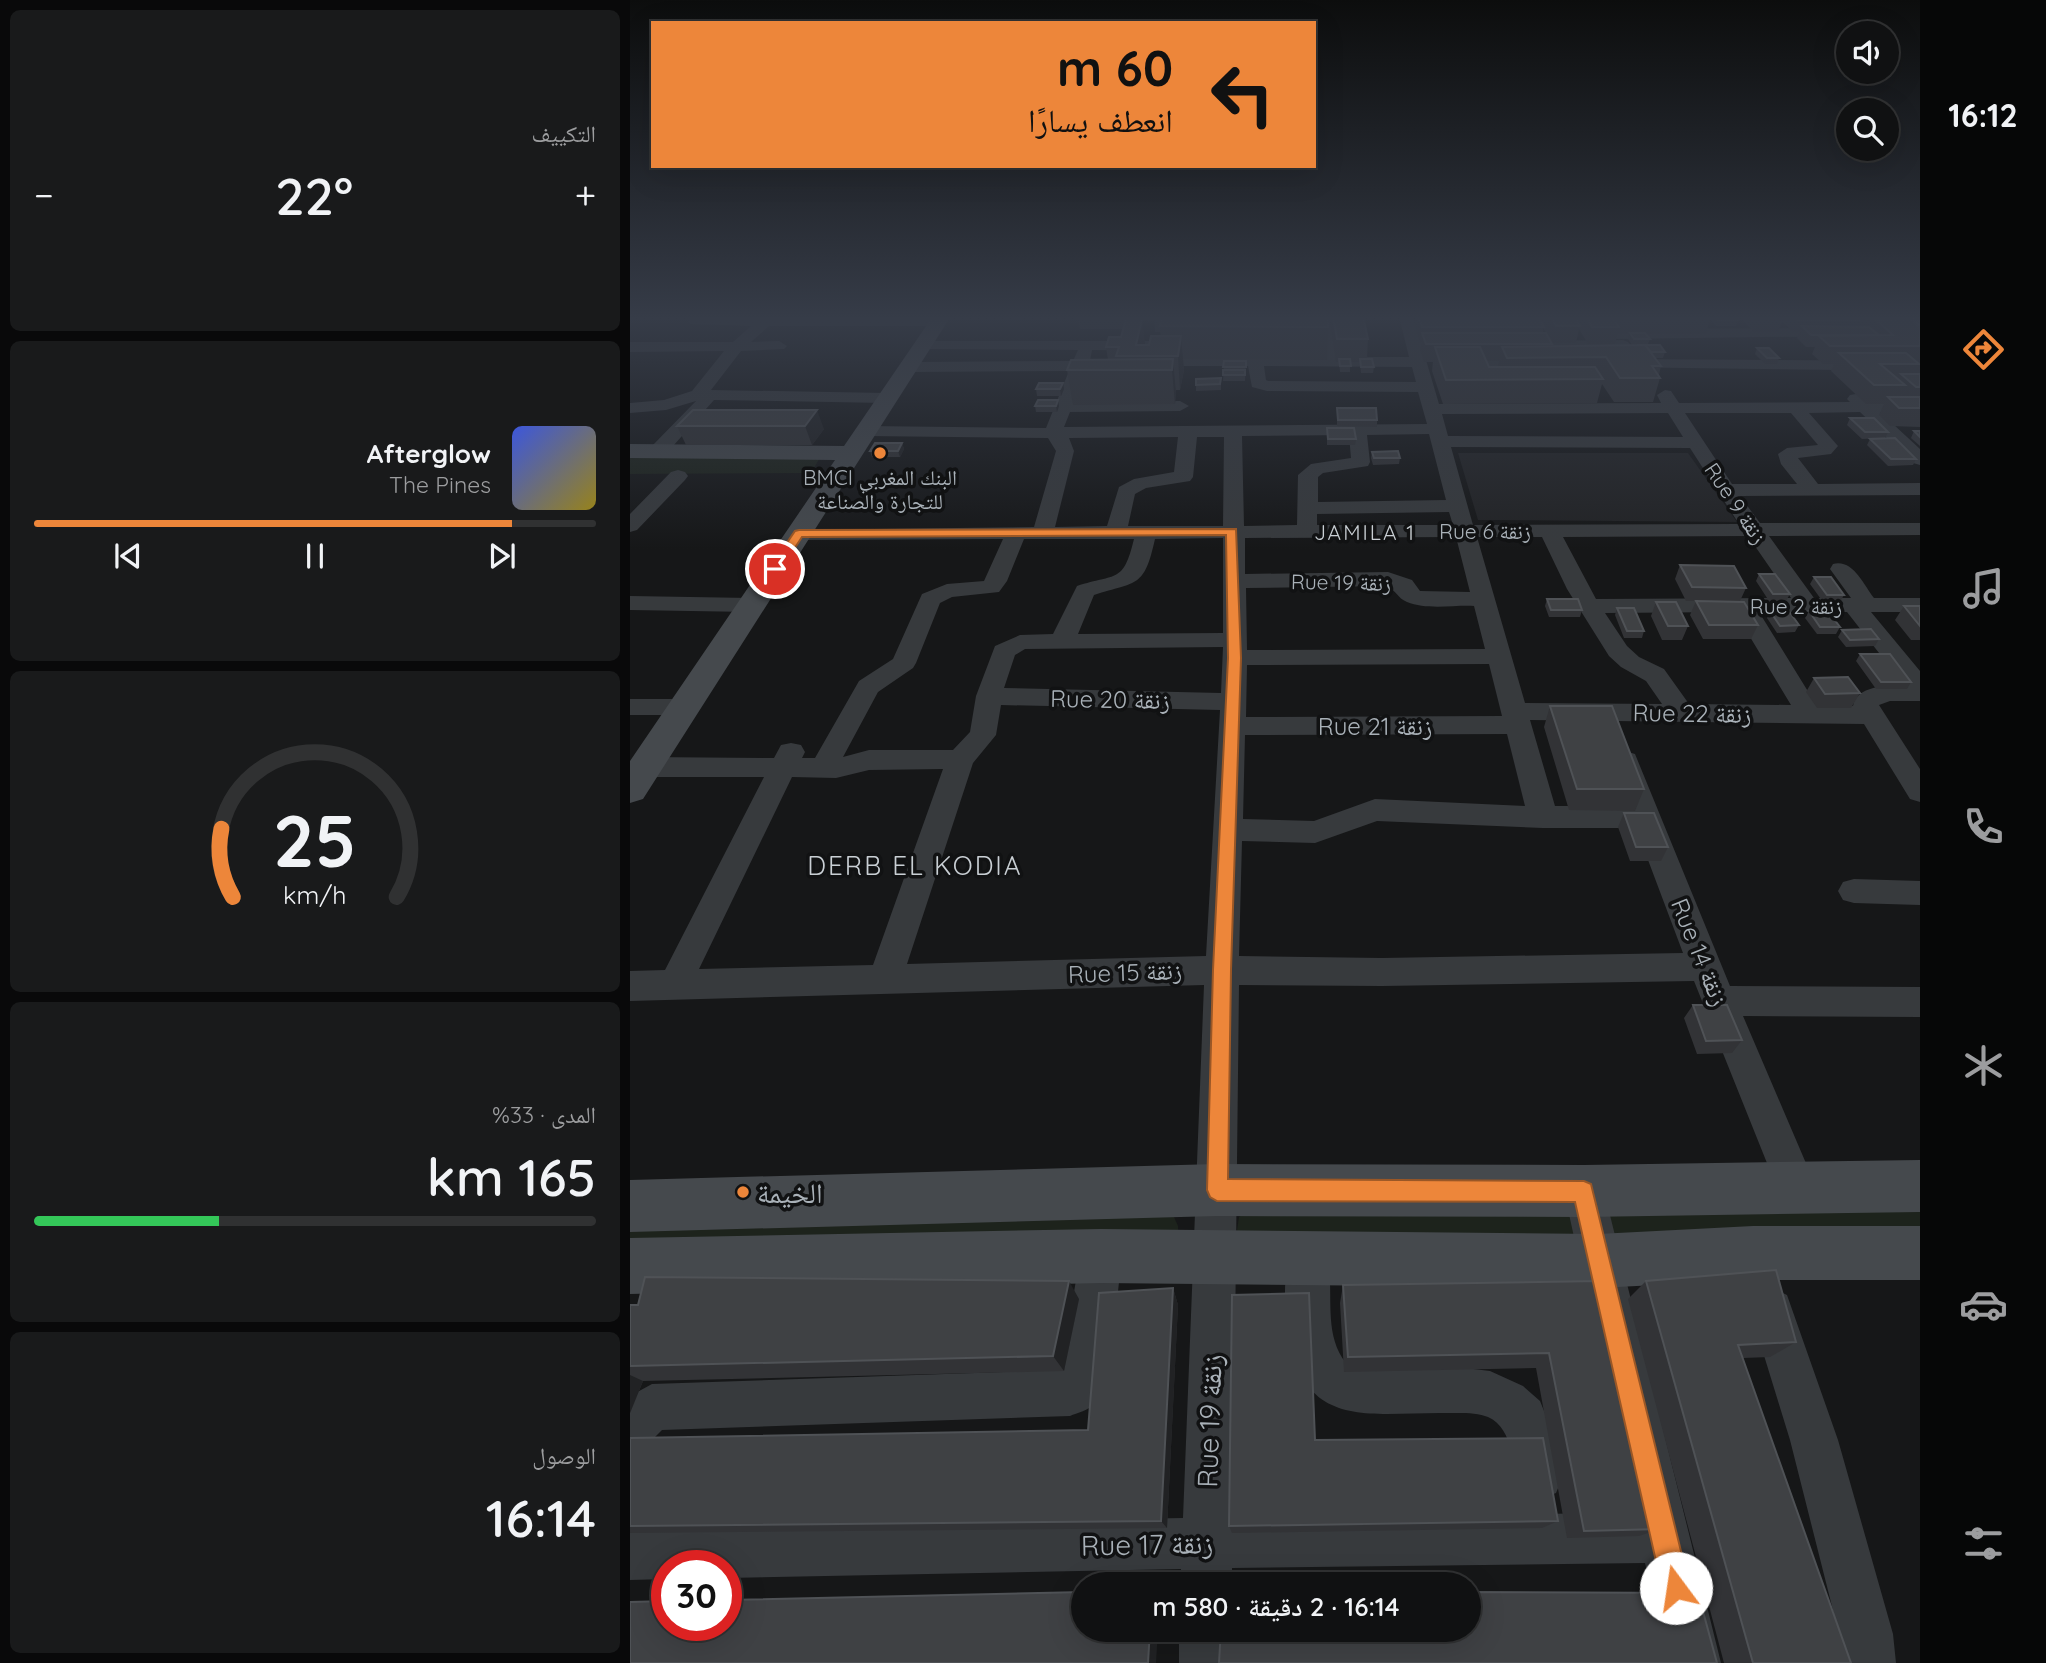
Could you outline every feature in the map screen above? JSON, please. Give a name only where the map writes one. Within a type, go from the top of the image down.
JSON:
[{"type":"street","points":[[658,451],[700,394]]},
{"type":"street","points":[[630,790],[799,534],[821,479],[859,442],[889,394]]},
{"type":"street","points":[[1053,433],[1068,394]]},
{"type":"street","points":[[1065,400],[1172,394]]},
{"type":"street","points":[[1116,533],[1126,491],[1141,483],[1183,477],[1182,394]]},
{"type":"street","points":[[1316,394],[1316,430]]},
{"type":"street","points":[[1428,394],[1543,817]]},
{"type":"street","points":[[1601,394],[1610,407]]},
{"type":"street","name":"Rue 9 زنقة","points":[[1664,394],[1808,606]]},
{"type":"street","points":[[1730,394],[1738,406]]},
{"type":"street","points":[[1850,394],[1888,431],[1919,456]]},
{"type":"street","points":[[1901,394],[1914,407]]},
{"type":"street","points":[[630,408],[697,397],[886,398]]},
{"type":"street","points":[[630,451],[1053,433],[1436,426],[1610,407],[1914,407]]},
{"type":"street","points":[[1796,407],[1829,446],[1824,450],[1787,454],[1790,464],[1811,488]]},
{"type":"street","points":[[1436,426],[1696,443]]},
{"type":"street","points":[[1307,531],[1308,475],[1312,470],[1361,461],[1357,429]]},
{"type":"street","name":"Rue 19 زنقة","points":[[1205,1563],[1222,970],[1235,649],[1233,430]]},
{"type":"street","points":[[1888,431],[1920,431]]},
{"type":"street","points":[[1042,533],[1065,451],[1061,440],[1053,433]]},
{"type":"street","points":[[642,476],[704,477]]},
{"type":"street","points":[[630,526],[678,476]]},
{"type":"street","points":[[1727,490],[1920,489]]},
{"type":"street","points":[[1308,509],[1458,506]]},
{"type":"street","name":"Rue 6 زنقة","points":[[799,534],[1920,529]]},
{"type":"street","points":[[1550,532],[1588,606],[1618,651],[1630,662],[1655,675],[1682,714]]},
{"type":"street","points":[[827,759],[868,687],[904,663],[930,599],[947,591],[991,587],[1016,533]]},
{"type":"street","points":[[1062,642],[1085,591],[1125,582],[1137,570],[1146,533]]},
{"type":"street","points":[[1841,569],[1889,650],[1920,691],[1874,705],[1920,792]]},
{"type":"street","name":"Rue 19 زنقة","points":[[1233,581],[1388,579],[1404,585],[1410,595],[1417,598],[1483,599]]},
{"type":"street","points":[[630,603],[751,605]]},
{"type":"street","name":"Rue 2 زنقة","points":[[1588,606],[1920,604]]},
{"type":"street","points":[[1743,606],[1809,714]]},
{"type":"street","points":[[885,978],[960,759],[983,735],[989,696],[1004,651],[1020,642],[1499,656]]},
{"type":"street","points":[[1889,650],[1920,650]]},
{"type":"street","name":"Rue 20 زنقة","points":[[989,696],[1232,714]]},
{"type":"street","name":"Rue 22 زنقة","points":[[1516,718],[1609,712],[1809,714],[1874,705]]},
{"type":"street","points":[[630,707],[685,707]]},
{"type":"street","name":"Rue 14 زنقة","points":[[1609,712],[1705,967],[1797,1189]]},
{"type":"street","name":"Rue 21 زنقة","points":[[1232,714],[1516,718]]},
{"type":"street","points":[[652,757],[827,759],[836,768],[869,760],[960,759]]},
{"type":"street","points":[[674,986],[788,758]]},
{"type":"street","points":[[1228,829],[1315,832],[1375,810],[1543,817],[1647,817]]},
{"type":"street","points":[[1854,891],[1920,893]]},
{"type":"street","name":"Rue 15 زنقة","points":[[630,986],[1222,970],[1382,972],[1705,967]]},
{"type":"street","points":[[1720,1002],[1920,1002]]},
{"type":"street","points":[[630,1206],[1217,1190],[1584,1191],[1920,1186]]},
{"type":"street","points":[[1584,1191],[1598,1261],[1694,1663]]},
{"type":"street","points":[[1753,1253],[1814,1440],[1868,1648]]},
{"type":"street","points":[[630,1266],[1101,1256],[1598,1261],[1753,1253],[1920,1253]]},
{"type":"street","points":[[630,1436],[637,1421],[652,1407],[1070,1393],[1077,1389],[1083,1375],[1101,1256]]},
{"type":"street","points":[[1308,1258],[1314,1356],[1329,1381],[1344,1388],[1457,1390],[1490,1394],[1507,1402],[1523,1418],[1533,1443],[1551,1538]]},
{"type":"street","name":"Rue 17 زنقة","points":[[630,1554],[1205,1563],[1551,1538],[1664,1538]]},
{"type":"street","points":[[1206,1642],[1206,1663]]},
{"type":"shaded area","points":[[1458,453],[1688,453],[1737,522],[1478,520]]},
{"type":"shaded area","points":[[630,456],[821,456],[811,473],[630,474]]},
{"type":"shaded area","points":[[1920,1200],[1920,1248],[1241,1238],[1237,1230],[1239,1217],[1246,1211]]},
{"type":"shaded area","points":[[1171,1210],[1178,1226],[1178,1237],[630,1249],[630,1229]]},
{"type":"building","points":[[1888,397],[1920,397],[1920,408],[1899,408]]},
{"type":"building","points":[[1038,400],[1058,400],[1056,406],[1035,406]]},
{"type":"building","points":[[1337,408],[1376,408],[1377,420],[1338,420]]},
{"type":"building","points":[[693,410],[817,410],[805,426],[677,426]]},
{"type":"building","points":[[1850,418],[1874,418],[1888,432],[1865,432]]},
{"type":"building","points":[[1327,428],[1354,428],[1356,439],[1328,439]]},
{"type":"building","points":[[1895,438],[1916,459],[1891,459],[1870,439]]},
{"type":"building","points":[[875,443],[902,443],[898,451],[870,451]]},
{"type":"building","points":[[1398,451],[1400,458],[1374,458],[1372,452]]},
{"type":"building","points":[[1680,565],[1734,566],[1746,588],[1692,587]]},
{"type":"building","points":[[1759,574],[1775,574],[1790,594],[1773,594]]},
{"type":"building","points":[[1814,577],[1831,577],[1844,595],[1827,595]]},
{"type":"building","points":[[1547,599],[1578,599],[1582,610],[1551,610]]},
{"type":"building","points":[[1696,601],[1744,602],[1758,625],[1709,625]]},
{"type":"building","points":[[1656,602],[1676,602],[1688,626],[1668,626]]},
{"type":"building","points":[[1904,606],[1920,606],[1920,626]]},
{"type":"building","points":[[1617,608],[1634,608],[1644,631],[1627,631]]},
{"type":"building","points":[[1788,610],[1799,625],[1780,626],[1770,611]]},
{"type":"building","points":[[1827,610],[1840,627],[1820,627],[1809,611]]},
{"type":"building","points":[[1871,629],[1879,639],[1850,640],[1842,630]]},
{"type":"building","points":[[1860,654],[1890,654],[1911,682],[1881,682]]},
{"type":"building","points":[[1848,677],[1860,693],[1825,694],[1814,678]]},
{"type":"building","points":[[1550,706],[1612,706],[1644,789],[1577,789]]},
{"type":"building","points":[[1624,813],[1654,813],[1668,847],[1636,847]]},
{"type":"building","points":[[1693,1005],[1727,1005],[1742,1040],[1706,1041]]},
{"type":"building","points":[[1776,1270],[1796,1342],[1738,1345],[1851,1663],[1753,1663],[1646,1281]]},
{"type":"building","points":[[645,1277],[1069,1281],[1053,1356],[630,1366],[630,1305],[638,1305]]},
{"type":"building","points":[[1600,1281],[1660,1529],[1584,1531],[1549,1353],[1348,1357],[1343,1285]]},
{"type":"building","points":[[1173,1288],[1161,1521],[630,1526],[630,1438],[1088,1430],[1099,1293]]},
{"type":"building","points":[[1309,1293],[1315,1440],[1543,1438],[1558,1521],[1229,1526],[1232,1295]]},
{"type":"building","points":[[1071,1592],[1071,1642],[1149,1642],[1148,1663],[630,1663],[630,1602],[651,1601],[651,1641],[742,1641],[742,1600]]},
{"type":"building","points":[[1481,1592],[1698,1593],[1717,1663],[1219,1663],[1220,1642],[1481,1642]]},
{"type":"place","name":"BMCI البنك المغربي للتجارة والصناعة","points":[[880,453]]},
{"type":"place","name":"الخيمة","points":[[743,1192]]},
{"type":"district","name":"JAMILA 1","points":[[1365,532]]},
{"type":"district","name":"DERB EL KODIA","points":[[915,865]]},
{"type":"route","points":[[775,569],[799,534],[1232,531],[1235,658],[1222,970],[1217,1190],[1584,1191],[1598,1261],[1676,1588]]}]
